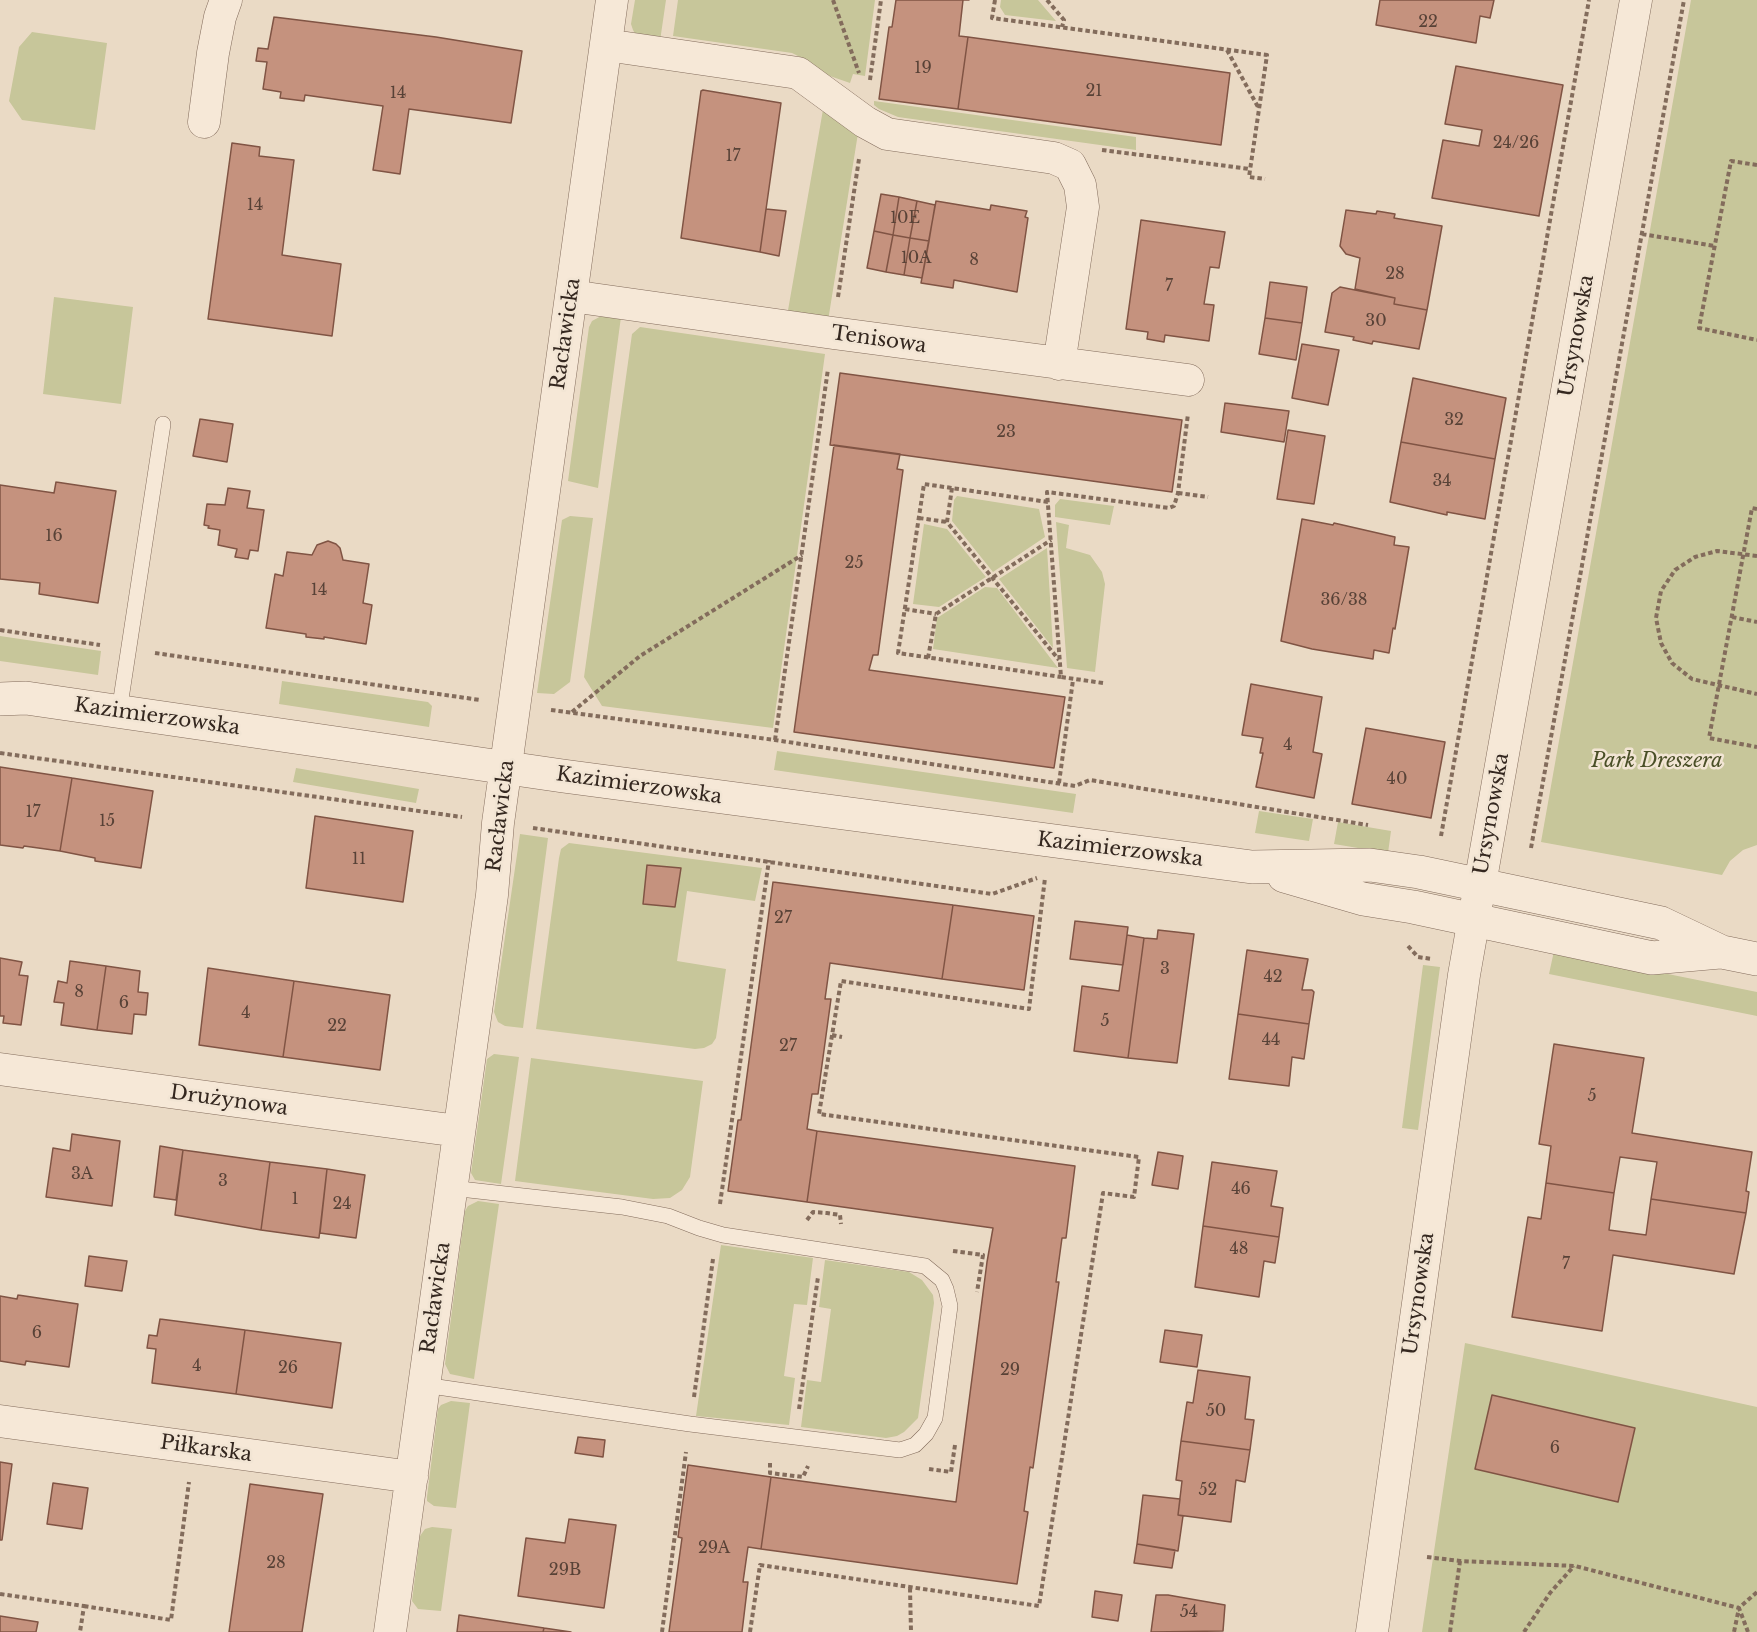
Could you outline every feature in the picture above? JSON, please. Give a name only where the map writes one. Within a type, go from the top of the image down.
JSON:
[{"type":"street","points":[[204,122],[213,53],[226,0]]},
{"type":"street","name":"Racławicka","points":[[390,1632],[492,896],[498,822],[612,0]]},
{"type":"street","name":"Ursynowska","points":[[1372,1632],[1473,919],[1636,0]]},
{"type":"street","points":[[606,45],[798,73],[866,109],[887,134],[1054,158],[1070,165],[1080,185],[1083,207],[1059,364]]},
{"type":"street","name":"Tenisowa","points":[[571,296],[1059,364],[1188,394]]},
{"type":"street","name":"Kazimierzowska","points":[[0,677],[13,698],[899,822],[1252,867],[1370,865],[1425,873],[1661,923],[1722,952]]},
{"type":"street","name":"Kazimierzowska","points":[[1252,867],[1363,899],[1473,919],[1652,958],[1722,952]]},
{"type":"street","points":[[1722,952],[1757,960]]},
{"type":"street","name":"Drużynowa","points":[[0,1070],[458,1131]]},
{"type":"street","name":"Piłkarska","points":[[0,1421],[412,1477]]},
{"type":"lane","points":[[118,712],[163,424]]},
{"type":"lane","points":[[424,1385],[795,1438],[900,1450],[915,1445],[926,1434],[936,1418],[950,1306],[942,1280],[925,1266],[723,1235],[668,1216],[622,1207],[451,1188]]},
{"type":"path","points":[[833,0],[866,109]]},
{"type":"path","points":[[775,740],[881,0]]},
{"type":"path","points":[[994,0],[992,18],[1267,55],[1249,177],[1265,179]]},
{"type":"path","points":[[1047,0],[1064,20],[1062,27]]},
{"type":"path","points":[[1441,836],[1589,0]]},
{"type":"path","points":[[1531,848],[1684,0]]},
{"type":"path","points":[[1226,50],[1258,108]]},
{"type":"path","points":[[1757,165],[1731,161],[1699,328],[1757,340]]},
{"type":"path","points":[[1642,234],[1715,246]]},
{"type":"path","points":[[1061,677],[1047,492],[1169,508],[1174,506],[1178,493],[1188,394]]},
{"type":"path","points":[[1047,502],[924,484],[898,653],[1103,683]]},
{"type":"path","points":[[947,522],[952,488]]},
{"type":"path","points":[[1178,493],[1208,497]]},
{"type":"path","points":[[1757,509],[1752,508],[1709,738],[1757,747]]},
{"type":"path","points":[[919,518],[947,522],[1059,660]]},
{"type":"path","points":[[905,609],[936,614],[1051,540]]},
{"type":"path","points":[[1757,555],[1717,551],[1695,557],[1675,570],[1661,591],[1656,618],[1661,643],[1672,663],[1692,679],[1757,694]]},
{"type":"path","points":[[572,712],[640,656],[802,555]]},
{"type":"path","points":[[928,658],[936,614]]},
{"type":"path","points":[[1732,617],[1757,622]]},
{"type":"path","points":[[0,630],[486,701]]},
{"type":"path","points":[[1059,783],[1073,680]]},
{"type":"path","points":[[542,708],[775,740],[1075,786],[1090,780],[1379,827]]},
{"type":"path","points":[[0,753],[468,818]]},
{"type":"path","points":[[526,827],[992,894],[1038,877],[1045,878],[1029,1009],[841,981],[819,1114],[1139,1157],[1134,1197],[1103,1193],[1039,1606],[760,1565],[750,1632]]},
{"type":"path","points":[[1431,835],[1452,836]]},
{"type":"path","points":[[1404,940],[1418,957],[1435,959]]},
{"type":"path","points":[[832,1035],[842,1037]]},
{"type":"path","points":[[799,1225],[809,1219],[813,1212],[840,1215],[841,1224],[848,1233]]},
{"type":"path","points":[[795,1438],[822,1250]]},
{"type":"path","points":[[949,1251],[983,1255],[976,1301]]},
{"type":"path","points":[[928,1469],[951,1472],[956,1438]]},
{"type":"path","points":[[0,1594],[171,1620],[194,1448]]},
{"type":"path","points":[[767,1454],[771,1466],[770,1473],[803,1477],[809,1462]]},
{"type":"path","points":[[1427,1557],[1460,1561],[1575,1566],[1739,1608]]},
{"type":"path","points":[[1450,1632],[1460,1561]]},
{"type":"path","points":[[1524,1632],[1550,1593],[1575,1566]]},
{"type":"path","points":[[910,1588],[911,1632]]},
{"type":"path","points":[[1734,1632],[1739,1608],[1757,1592]]},
{"type":"path","points":[[80,1632],[84,1606]]},
{"type":"path","points":[[1739,1608],[1748,1632]]},
{"type":"green space","points":[[635,0],[666,0],[660,41],[636,35],[631,24]]},
{"type":"green space","points":[[678,0],[875,0],[865,76],[853,74],[850,83],[827,75],[792,53],[673,36]]},
{"type":"green space","points":[[1001,0],[1038,0],[1056,21],[1005,15],[1000,7]]},
{"type":"green space","name":"Park Dreszera","points":[[1691,0],[1757,0],[1757,845],[1743,850],[1730,861],[1722,875],[1541,842]]},
{"type":"green space","points":[[32,32],[107,43],[95,130],[22,120],[9,101],[19,47]]},
{"type":"green space","points":[[874,101],[1136,137],[1136,150],[898,117],[879,109],[874,105]]},
{"type":"green space","points":[[824,104],[859,127],[828,321],[787,316]]},
{"type":"green space","points":[[54,297],[133,307],[121,404],[43,394]]},
{"type":"green space","points":[[605,314],[621,317],[598,488],[568,481],[589,327],[592,321]]},
{"type":"green space","points":[[640,327],[825,354],[773,728],[602,706],[584,677],[632,334]]},
{"type":"green space","points":[[957,496],[1039,509],[1045,537],[993,572],[952,521],[954,500]]},
{"type":"green space","points":[[1060,499],[1114,506],[1110,525],[1055,517],[1055,505]]},
{"type":"green space","points":[[570,516],[593,518],[570,682],[554,694],[537,693],[562,520]]},
{"type":"green space","points":[[1056,522],[1069,525],[1066,548],[1090,555],[1102,572],[1105,584],[1095,672],[1067,668]]},
{"type":"green space","points":[[924,524],[947,529],[986,577],[939,607],[913,604]]},
{"type":"green space","points":[[1047,548],[1053,648],[999,579]]},
{"type":"green space","points":[[985,587],[997,588],[1058,668],[933,649],[937,618]]},
{"type":"green space","points":[[0,636],[101,651],[98,675],[0,661]]},
{"type":"green space","points":[[282,681],[428,702],[432,706],[429,727],[279,704]]},
{"type":"green space","points":[[777,751],[1076,794],[1073,813],[774,770]]},
{"type":"green space","points":[[296,768],[419,789],[416,803],[293,782]]},
{"type":"green space","points":[[1259,811],[1313,819],[1309,841],[1255,833]]},
{"type":"green space","points":[[1338,822],[1391,831],[1388,853],[1334,844]]},
{"type":"green space","points":[[520,834],[548,838],[523,1028],[505,1026],[498,1022],[494,1012]]},
{"type":"green space","points":[[569,843],[762,868],[755,901],[687,891],[677,961],[726,969],[716,1038],[712,1044],[695,1049],[536,1029],[559,858],[561,849]]},
{"type":"green space","points":[[1554,951],[1757,992],[1757,1016],[1549,974]]},
{"type":"green space","points":[[1423,965],[1440,967],[1418,1130],[1402,1128]]},
{"type":"green space","points":[[494,1054],[519,1057],[501,1184],[475,1180],[471,1173],[487,1059]]},
{"type":"green space","points":[[531,1058],[703,1081],[690,1177],[682,1190],[670,1198],[653,1199],[515,1181]]},
{"type":"green space","points":[[478,1201],[499,1204],[474,1379],[450,1374],[445,1364],[465,1211],[468,1206]]},
{"type":"green space","points":[[721,1245],[813,1258],[807,1305],[794,1304],[784,1376],[795,1378],[789,1425],[696,1416]]},
{"type":"green space","points":[[825,1260],[909,1272],[922,1280],[933,1295],[934,1303],[918,1418],[897,1436],[886,1438],[801,1427],[807,1380],[821,1382],[831,1309],[819,1307]]},
{"type":"green space","points":[[1465,1343],[1757,1407],[1757,1632],[1422,1632]]},
{"type":"green space","points":[[451,1401],[470,1403],[456,1508],[434,1506],[427,1501],[438,1409],[441,1405]]},
{"type":"green space","points":[[432,1527],[452,1529],[441,1611],[418,1609],[412,1601],[420,1536],[425,1529]]},
{"type":"building","points":[[896,0],[963,0],[959,36],[968,37],[958,109],[879,99],[889,27],[892,27]]},
{"type":"building","points":[[1380,0],[1494,0],[1490,18],[1480,16],[1476,43],[1376,25]]},
{"type":"building","points":[[274,17],[436,37],[522,51],[511,123],[409,109],[400,174],[373,170],[383,106],[305,95],[304,101],[280,98],[281,92],[263,89],[267,62],[256,61],[258,48],[268,49]]},
{"type":"building","points":[[968,37],[1230,73],[1221,145],[958,109]]},
{"type":"building","points":[[1456,66],[1563,85],[1539,216],[1432,198],[1443,140],[1479,146],[1482,130],[1445,124]]},
{"type":"building","points":[[701,91],[781,103],[760,252],[681,238]]},
{"type":"building","points":[[232,143],[260,147],[259,156],[294,160],[282,255],[341,264],[332,336],[208,319]]},
{"type":"building","points":[[881,194],[899,197],[893,235],[874,231]]},
{"type":"building","points":[[899,197],[917,201],[910,238],[893,235]]},
{"type":"building","points":[[917,201],[935,205],[929,241],[910,238]]},
{"type":"building","points":[[936,201],[990,210],[991,205],[1027,211],[1025,217],[1028,218],[1017,292],[954,280],[953,288],[921,283]]},
{"type":"building","points":[[766,209],[786,211],[779,256],[760,252]]},
{"type":"building","points":[[1346,210],[1395,214],[1394,218],[1442,226],[1427,310],[1394,304],[1395,298],[1355,289],[1360,258],[1346,254],[1340,246]]},
{"type":"building","points":[[1141,220],[1225,232],[1219,268],[1210,267],[1204,304],[1214,305],[1209,341],[1165,335],[1164,342],[1147,339],[1148,332],[1126,329]]},
{"type":"building","points":[[874,231],[893,235],[886,272],[867,268]]},
{"type":"building","points":[[893,235],[910,238],[904,275],[886,272]]},
{"type":"building","points":[[910,238],[929,241],[922,278],[904,275]]},
{"type":"building","points":[[1270,282],[1307,287],[1302,323],[1265,318]]},
{"type":"building","points":[[1340,287],[1395,298],[1394,304],[1427,310],[1419,349],[1373,341],[1372,344],[1353,340],[1354,337],[1325,332],[1332,293]]},
{"type":"building","points":[[1265,318],[1302,323],[1296,360],[1259,354]]},
{"type":"building","points":[[1302,344],[1339,350],[1328,405],[1292,398]]},
{"type":"building","points":[[840,373],[1182,420],[1172,492],[830,445]]},
{"type":"building","points":[[1413,378],[1506,398],[1495,459],[1401,442]]},
{"type":"building","points":[[1225,403],[1289,411],[1284,442],[1221,432]]},
{"type":"building","points":[[200,419],[233,424],[227,462],[193,456]]},
{"type":"building","points":[[1288,430],[1325,436],[1314,504],[1277,499]]},
{"type":"building","points":[[1401,442],[1495,459],[1485,519],[1447,512],[1447,515],[1390,502]]},
{"type":"building","points":[[834,445],[900,454],[897,469],[903,470],[878,655],[873,655],[869,670],[1065,697],[1054,768],[794,732]]},
{"type":"building","points":[[56,482],[116,491],[98,603],[39,594],[40,583],[0,579],[0,485],[54,493]]},
{"type":"building","points":[[228,488],[250,491],[247,508],[264,510],[258,551],[250,550],[248,559],[235,557],[237,549],[218,545],[220,530],[204,525],[207,504],[225,505]]},
{"type":"building","points":[[1302,519],[1333,525],[1334,523],[1395,537],[1394,545],[1409,547],[1389,653],[1374,650],[1373,659],[1312,649],[1281,641]]},
{"type":"building","points":[[328,541],[340,548],[343,560],[369,564],[363,603],[372,605],[366,644],[324,637],[324,639],[306,637],[306,634],[266,628],[275,574],[283,576],[287,552],[312,555],[317,545]]},
{"type":"building","points":[[1251,684],[1322,697],[1313,752],[1322,754],[1314,798],[1256,787],[1263,753],[1260,753],[1263,738],[1242,735]]},
{"type":"building","points":[[1366,728],[1445,742],[1431,818],[1352,804]]},
{"type":"building","points":[[0,767],[72,778],[60,851],[0,845]]},
{"type":"building","points":[[72,778],[153,791],[141,868],[95,861],[95,858],[60,851]]},
{"type":"building","points":[[315,816],[413,831],[403,902],[306,888]]},
{"type":"building","points":[[647,865],[681,868],[675,907],[643,904]]},
{"type":"building","points":[[773,882],[953,905],[942,979],[830,963],[825,999],[831,999],[818,1094],[812,1094],[807,1129],[817,1131],[807,1202],[728,1191],[738,1120],[741,1120]]},
{"type":"building","points":[[953,905],[1034,916],[1024,990],[942,979]]},
{"type":"building","points":[[1075,921],[1128,927],[1123,965],[1070,959]]},
{"type":"building","points":[[1158,930],[1194,934],[1177,1063],[1128,1058],[1144,938],[1157,939]]},
{"type":"building","points":[[1127,935],[1144,938],[1128,1058],[1074,1051],[1082,986],[1119,991]]},
{"type":"building","points":[[1247,950],[1308,959],[1302,990],[1314,992],[1309,1024],[1238,1014]]},
{"type":"building","points":[[0,958],[22,962],[19,975],[28,976],[21,1025],[3,1023],[4,1016],[0,1016]]},
{"type":"building","points":[[70,961],[106,966],[97,1030],[61,1025],[64,1003],[54,1002],[58,981],[67,983]]},
{"type":"building","points":[[106,966],[140,971],[138,992],[148,993],[146,1015],[134,1014],[132,1034],[97,1030]]},
{"type":"building","points":[[208,968],[294,981],[283,1057],[199,1045]]},
{"type":"building","points":[[294,981],[390,995],[380,1070],[283,1057]]},
{"type":"building","points":[[1238,1014],[1309,1024],[1304,1059],[1292,1057],[1289,1086],[1229,1079]]},
{"type":"building","points":[[1554,1044],[1644,1058],[1632,1133],[1752,1152],[1746,1191],[1749,1192],[1746,1213],[1651,1199],[1657,1162],[1620,1157],[1614,1193],[1546,1183],[1551,1146],[1539,1144]]},
{"type":"building","points":[[817,1131],[1075,1166],[1066,1238],[1062,1238],[1056,1282],[1059,1282],[1033,1468],[1030,1467],[1024,1511],[1028,1512],[1017,1584],[761,1549],[771,1477],[956,1502],[993,1228],[807,1202]]},
{"type":"building","points":[[72,1134],[120,1141],[112,1206],[46,1197],[53,1148],[70,1151]]},
{"type":"building","points":[[160,1146],[183,1150],[176,1200],[154,1197]]},
{"type":"building","points":[[183,1150],[270,1162],[261,1230],[175,1215]]},
{"type":"building","points":[[1158,1152],[1183,1156],[1178,1189],[1152,1185]]},
{"type":"building","points":[[270,1162],[327,1169],[319,1238],[261,1230]]},
{"type":"building","points":[[1212,1162],[1277,1171],[1271,1206],[1283,1208],[1279,1237],[1203,1226]]},
{"type":"building","points":[[327,1169],[365,1175],[356,1238],[320,1233]]},
{"type":"building","points":[[1546,1183],[1614,1193],[1609,1230],[1646,1235],[1651,1199],[1746,1213],[1734,1274],[1613,1255],[1602,1331],[1512,1317],[1528,1217],[1541,1219]]},
{"type":"building","points":[[1203,1226],[1279,1237],[1275,1263],[1264,1261],[1259,1297],[1195,1287]]},
{"type":"building","points":[[89,1256],[127,1261],[122,1291],[85,1286]]},
{"type":"building","points":[[18,1295],[78,1304],[69,1367],[26,1361],[25,1365],[0,1361],[0,1296],[17,1299]]},
{"type":"building","points":[[160,1319],[245,1330],[236,1394],[152,1383],[156,1349],[147,1348],[149,1335],[157,1336]]},
{"type":"building","points":[[245,1330],[341,1343],[332,1408],[236,1394]]},
{"type":"building","points":[[1165,1330],[1202,1335],[1197,1367],[1160,1362]]},
{"type":"building","points":[[1198,1370],[1250,1377],[1245,1419],[1254,1420],[1250,1450],[1181,1441],[1187,1402],[1193,1403]]},
{"type":"building","points":[[1492,1395],[1635,1428],[1618,1502],[1475,1469]]},
{"type":"building","points":[[578,1437],[605,1440],[603,1457],[575,1453]]},
{"type":"building","points":[[1181,1441],[1250,1450],[1245,1482],[1236,1480],[1231,1522],[1178,1515],[1182,1481],[1176,1480]]},
{"type":"building","points":[[0,1462],[12,1464],[2,1540],[0,1540]]},
{"type":"building","points":[[688,1465],[771,1477],[761,1549],[748,1547],[743,1582],[748,1582],[742,1632],[669,1632],[682,1538],[678,1537]]},
{"type":"building","points":[[53,1483],[88,1488],[82,1529],[47,1524]]},
{"type":"building","points":[[250,1484],[323,1494],[302,1632],[229,1632]]},
{"type":"building","points":[[1143,1495],[1180,1499],[1178,1515],[1183,1516],[1178,1551],[1137,1544]]},
{"type":"building","points":[[569,1519],[616,1525],[604,1608],[518,1596],[526,1538],[565,1543]]},
{"type":"building","points":[[1137,1544],[1175,1550],[1172,1568],[1134,1563]]},
{"type":"building","points":[[1095,1591],[1122,1595],[1118,1621],[1092,1617]]},
{"type":"building","points":[[1156,1595],[1225,1605],[1223,1631],[1151,1632]]},
{"type":"building","points":[[459,1615],[544,1628],[543,1632],[457,1632]]},
{"type":"building","points":[[0,1616],[38,1622],[36,1632],[0,1632]]},
{"type":"building","points":[[544,1628],[571,1632],[543,1632]]}]
